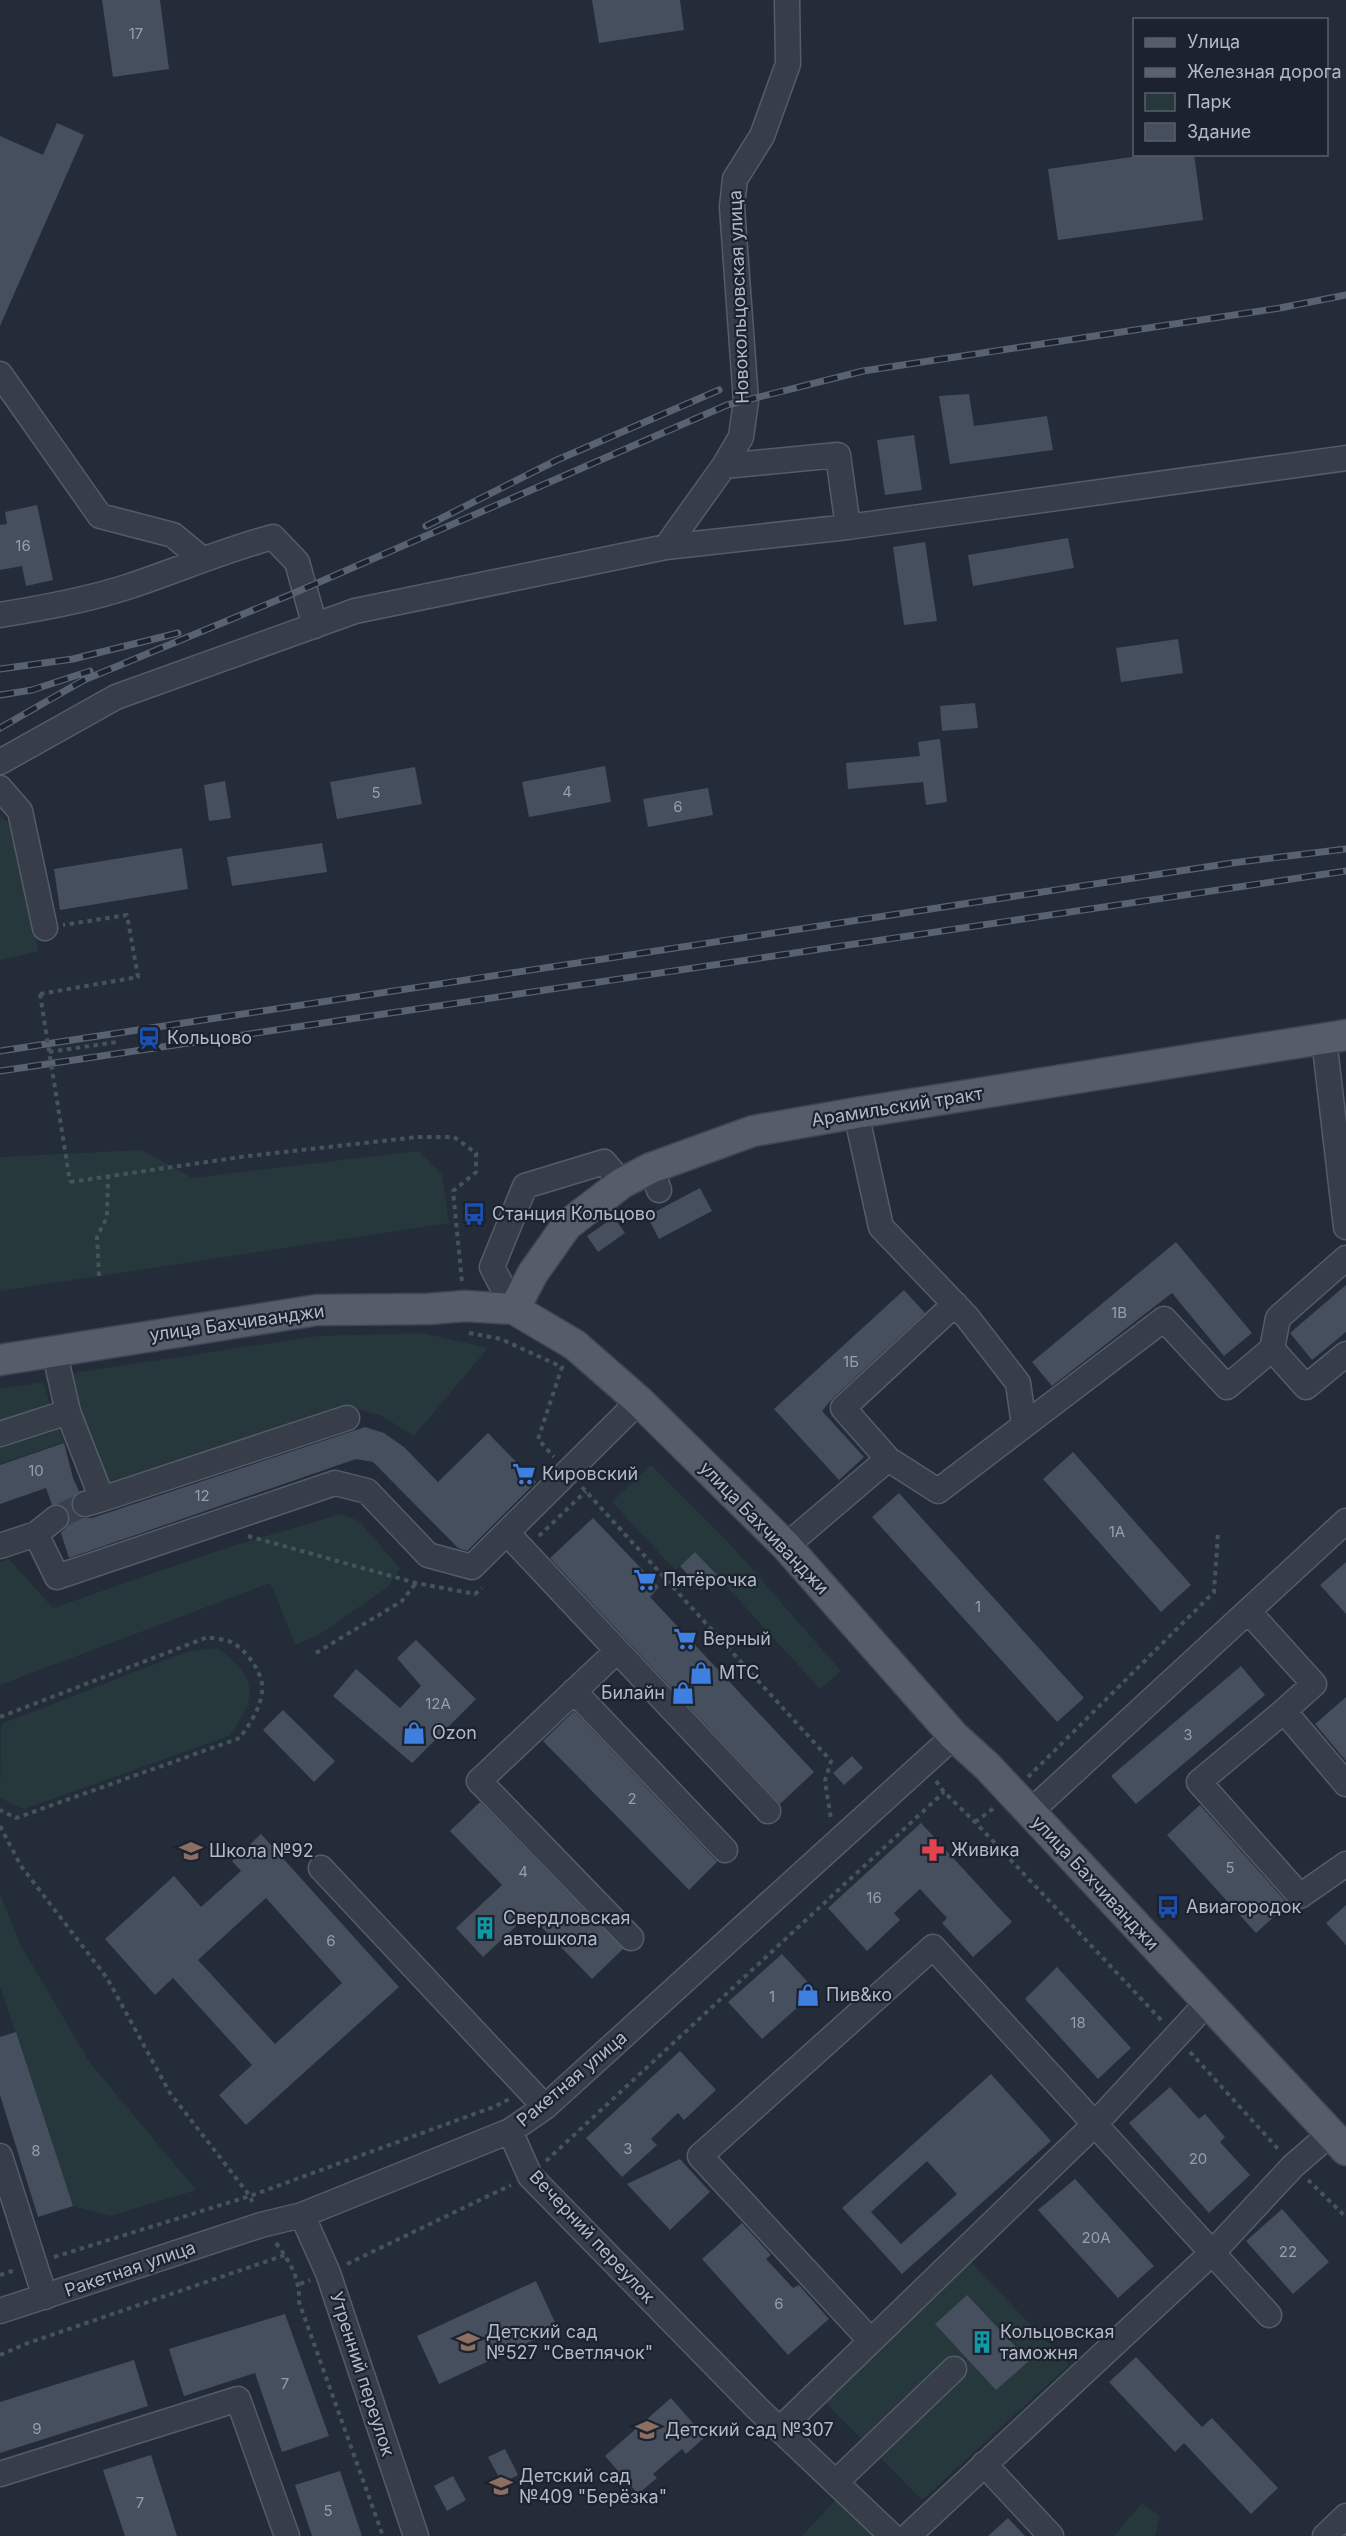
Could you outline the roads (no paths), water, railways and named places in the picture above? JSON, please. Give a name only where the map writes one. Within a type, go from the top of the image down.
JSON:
[{"type":"main road","name":"Арамильский тракт","points":[[514,1309],[533,1273],[567,1225],[622,1183],[655,1179],[753,1131],[1335,1037]]},
{"type":"main road","name":"улица Бахчиванджи","points":[[0,1360],[317,1310],[428,1309],[465,1323],[514,1309],[576,1345],[639,1401],[786,1546],[954,1736],[1021,1803],[1338,2142]]},
{"type":"street","name":"Новокольцовская улица","points":[[666,547],[724,466],[741,437],[746,401],[732,207],[735,179],[762,136],[788,64],[787,0]]},
{"type":"street","points":[[0,374],[100,516],[173,535],[202,559]]},
{"type":"street","points":[[724,466],[838,455],[848,527]]},
{"type":"street","points":[[0,762],[116,697],[355,612],[666,547],[848,527],[1346,458]]},
{"type":"street","points":[[0,615],[39,609],[129,586],[202,559],[273,537],[297,562],[315,626]]},
{"type":"street","points":[[0,788],[20,811],[45,928]]},
{"type":"street","points":[[1335,1037],[1346,1227]]},
{"type":"street","points":[[856,1113],[881,1227],[955,1304],[1018,1383],[1024,1425]]},
{"type":"street","points":[[514,1309],[492,1267],[525,1186],[604,1162],[622,1183]]},
{"type":"street","points":[[955,1304],[843,1408],[888,1459],[938,1491],[1164,1318],[1227,1387],[1272,1349],[1278,1318],[1346,1258]]},
{"type":"street","points":[[1272,1349],[1306,1387],[1346,1353]]},
{"type":"street","points":[[54,1350],[68,1412],[94,1502],[347,1418]]},
{"type":"street","points":[[36,1534],[57,1577],[334,1483],[367,1491],[428,1555],[472,1567],[639,1401]]},
{"type":"street","points":[[0,1434],[68,1412]]},
{"type":"street","points":[[786,1546],[888,1459]]},
{"type":"street","points":[[0,1546],[36,1534],[56,1518]]},
{"type":"street","points":[[1021,1803],[1248,1611],[1346,1521]]},
{"type":"street","points":[[507,1533],[768,1812]]},
{"type":"street","points":[[1248,1611],[1314,1684],[1199,1782],[1300,1896],[1346,1864]]},
{"type":"street","points":[[617,1651],[479,1781],[631,1938]]},
{"type":"street","points":[[574,1691],[725,1850]]},
{"type":"street","points":[[1284,1711],[1346,1784]]},
{"type":"street","name":"Ракетная улица","points":[[0,2311],[261,2225],[302,2215],[510,2131],[545,2107],[954,1736]]},
{"type":"street","points":[[321,1868],[545,2107]]},
{"type":"street","points":[[871,2341],[700,2156],[933,1947],[1269,2315]]},
{"type":"street","points":[[780,2429],[1095,2124],[1207,2004]]},
{"type":"street","name":"Вечерний переулок","points":[[510,2131],[530,2176],[750,2416],[780,2429],[892,2536]]},
{"type":"street","points":[[908,2536],[1213,2252],[1293,2166],[1338,2142]]},
{"type":"street","points":[[0,2156],[45,2297]]},
{"type":"street","name":"Утренний переулок","points":[[302,2215],[328,2273],[383,2414],[416,2536]]},
{"type":"street","points":[[836,2482],[954,2369]]},
{"type":"street","points":[[0,2474],[238,2399],[286,2536]]},
{"type":"street","points":[[984,2464],[1051,2536]]},
{"type":"street","points":[[1325,2536],[1346,2516]]},
{"type":"tunnel","points":[[56,1518],[85,1504]]},
{"type":"railway","points":[[0,728],[84,680],[292,594],[727,405],[863,371],[1280,308],[1346,295]]},
{"type":"railway","points":[[426,526],[557,460],[719,390]]},
{"type":"railway","points":[[0,669],[73,659],[178,633]]},
{"type":"railway","points":[[0,695],[32,690],[90,671]]},
{"type":"railway","points":[[0,1051],[1232,863],[1346,849]]},
{"type":"railway","points":[[0,1071],[1346,871]]},
{"type":"place","name":"Кольцово","points":[[149,1038]]},
{"type":"place","name":"Станция Кольцово","points":[[474,1214]]},
{"type":"place","name":"Кировский","points":[[524,1474]]},
{"type":"place","name":"Пятёрочка","points":[[645,1580]]},
{"type":"place","name":"Верный","points":[[685,1639]]},
{"type":"place","name":"МТС","points":[[701,1673]]},
{"type":"place","name":"Билайн","points":[[683,1693]]},
{"type":"place","name":"Ozon","points":[[414,1733]]},
{"type":"place","name":"Живика","points":[[933,1850]]},
{"type":"place","name":"Школа №92","points":[[191,1851]]},
{"type":"place","name":"Авиагородок","points":[[1168,1907]]},
{"type":"place","name":"Свердловская автошкола","points":[[485,1928]]},
{"type":"place","name":"Пив&ко","points":[[808,1995]]},
{"type":"place","name":"Детский сад №527 \"Светлячок\"","points":[[468,2342]]},
{"type":"place","name":"Кольцовская таможня","points":[[982,2342]]},
{"type":"place","name":"Детский сад №307","points":[[647,2430]]},
{"type":"place","name":"Детский сад №409 \"Берёзка\"","points":[[501,2486]]}]
